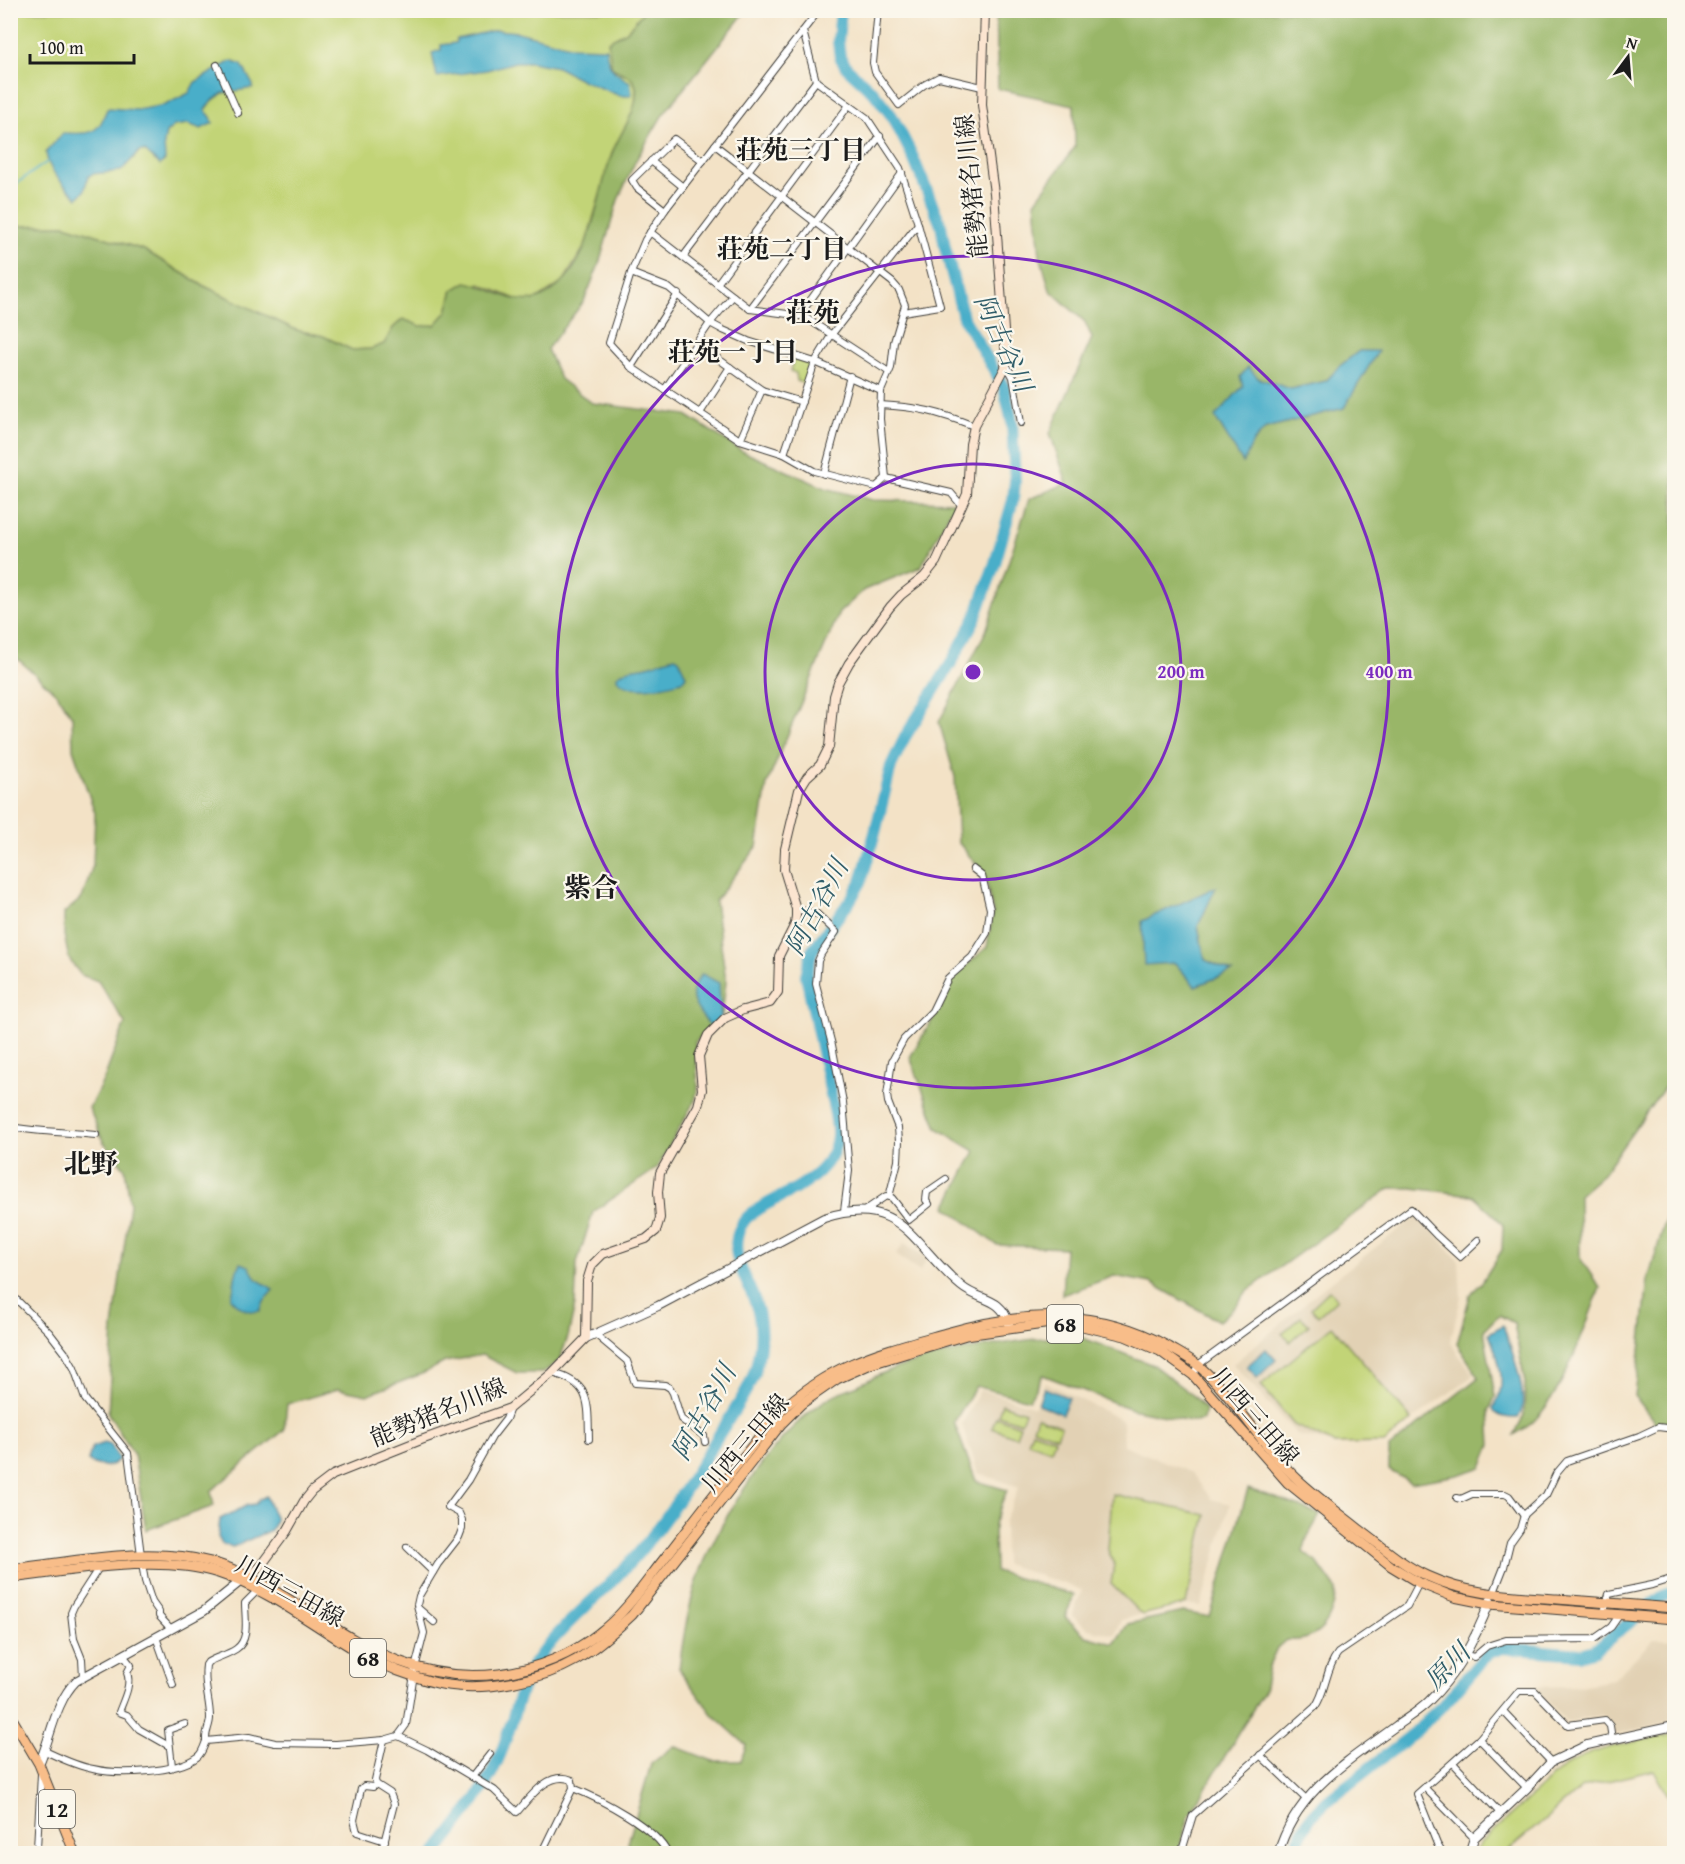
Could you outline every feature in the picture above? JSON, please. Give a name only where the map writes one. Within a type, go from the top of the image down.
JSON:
[{"type":"main road","name":"能勢猪名川線","points":[[985,10],[982,105],[994,193],[1006,366]]},
{"type":"main road","points":[[591,1336],[587,1281],[592,1265],[603,1254],[646,1239],[656,1231],[660,1218],[657,1191],[660,1173],[699,1106],[701,1098],[699,1056],[703,1045],[714,1028],[725,1018],[743,1010],[770,1003],[776,997],[779,987],[779,956],[795,924],[796,909],[784,870],[785,849],[799,790],[807,777],[820,765],[829,747],[834,696],[838,683],[849,663],[890,607],[930,570],[962,506],[968,483],[970,444],[974,426],[1006,366]]},
{"type":"main road","name":"川西三田線","points":[[10,1578],[98,1569],[165,1554],[192,1557],[220,1564],[373,1650],[415,1672],[448,1685],[472,1686],[511,1682],[540,1675],[577,1659],[610,1635],[632,1615],[781,1424],[801,1404],[837,1379],[871,1364],[966,1335],[1052,1315],[1085,1317],[1120,1325],[1150,1337],[1198,1365],[1293,1474],[1398,1559],[1426,1576],[1491,1599]]},
{"type":"main road","name":"川西三田線","points":[[246,1579],[258,1590],[374,1661],[415,1672],[447,1676],[473,1677],[516,1672],[553,1660],[583,1645],[618,1617],[778,1413],[799,1394],[828,1374],[876,1353],[962,1328],[1051,1323],[1078,1325],[1125,1336],[1160,1351],[1193,1376],[1288,1483],[1391,1566],[1419,1583],[1454,1597],[1605,1607],[1637,1605],[1674,1608]]},
{"type":"main road","name":"能勢猪名川線","points":[[246,1579],[261,1566],[287,1531],[304,1501],[321,1482],[333,1475],[421,1440],[510,1408],[591,1336]]},
{"type":"main road","name":"川西三田線","points":[[10,1569],[142,1560]]},
{"type":"main road","name":"川西三田線","points":[[1605,1607],[1624,1614],[1674,1618]]},
{"type":"main road","name":"12","points":[[10,1715],[40,1767],[75,1854]]},
{"type":"street","points":[[819,10],[665,210],[651,232],[631,273],[609,344],[631,367],[740,440],[784,454],[824,474],[876,487],[886,478]]},
{"type":"street","points":[[878,10],[873,63],[875,72],[883,85],[899,105],[924,84],[939,78],[982,87]]},
{"type":"street","points":[[803,32],[816,81],[867,118],[902,173],[940,306],[903,312]]},
{"type":"street","points":[[217,65],[238,114]]},
{"type":"street","points":[[683,257],[816,81]]},
{"type":"street","points":[[717,284],[849,105]]},
{"type":"street","points":[[750,309],[880,136]]},
{"type":"street","points":[[665,210],[637,188],[632,180],[674,139],[703,161]]},
{"type":"street","points":[[715,146],[880,273],[899,290],[904,299],[903,312],[894,342],[894,353],[880,405],[886,478]]},
{"type":"street","points":[[651,161],[683,187]]},
{"type":"street","points":[[799,316],[902,173]]},
{"type":"street","points":[[784,454],[815,362],[832,334],[918,224]]},
{"type":"street","points":[[651,232],[750,309],[799,316],[832,334],[889,372]]},
{"type":"street","points":[[631,273],[660,283],[678,294],[710,322],[748,341],[815,362],[882,391]]},
{"type":"street","points":[[631,367],[678,294]]},
{"type":"street","points":[[665,389],[710,322],[733,296]]},
{"type":"street","points":[[696,343],[762,390],[802,402]]},
{"type":"street","points":[[1006,366],[1013,377],[1021,423]]},
{"type":"street","points":[[700,413],[730,367]]},
{"type":"street","points":[[824,474],[850,376]]},
{"type":"street","points":[[740,440],[762,390]]},
{"type":"street","points":[[880,405],[931,410],[974,426]]},
{"type":"street","points":[[886,478],[951,493],[962,506]]},
{"type":"street","points":[[889,1197],[898,1161],[899,1141],[898,1128],[888,1102],[892,1061],[903,1039],[932,1011],[948,978],[972,957],[987,933],[990,909],[982,876],[973,869]]},
{"type":"street","points":[[796,909],[817,915],[836,932],[820,954],[816,984],[832,1045],[843,1102],[849,1171],[844,1211]]},
{"type":"street","points":[[10,1127],[34,1131],[96,1134]]},
{"type":"street","points":[[864,1211],[886,1196],[892,1198],[909,1220],[929,1204],[926,1200],[927,1192],[946,1179]]},
{"type":"street","points":[[1193,1376],[1198,1365],[1411,1209],[1460,1257],[1478,1240]]},
{"type":"street","points":[[591,1336],[658,1306],[824,1218],[844,1211],[864,1211],[895,1221],[909,1232],[955,1281],[968,1291],[999,1305],[1006,1313],[1009,1324]]},
{"type":"street","points":[[10,1296],[49,1332],[66,1354],[74,1368],[85,1399],[128,1453],[144,1581],[159,1616],[171,1629]]},
{"type":"street","points":[[591,1336],[627,1361],[635,1383],[665,1385],[670,1388],[681,1419],[704,1436],[705,1442]]},
{"type":"street","points":[[552,1373],[573,1380],[584,1391],[587,1400],[590,1439]]},
{"type":"street","points":[[206,1741],[249,1737],[275,1743],[336,1744],[384,1740],[398,1736],[406,1725],[424,1633],[417,1608],[419,1596],[462,1529],[459,1513],[448,1507],[468,1480],[492,1437],[506,1419],[510,1408]]},
{"type":"street","points":[[1278,1854],[1290,1823],[1306,1799],[1336,1770],[1427,1702],[1452,1675],[1484,1618],[1510,1543],[1520,1529],[1524,1516],[1546,1495],[1556,1474],[1567,1461],[1658,1427],[1674,1429]]},
{"type":"street","points":[[1457,1498],[1461,1499],[1472,1494],[1483,1496],[1505,1494],[1524,1516]]},
{"type":"street","points":[[407,1547],[433,1572]]},
{"type":"street","points":[[83,1677],[82,1659],[74,1639],[71,1613],[98,1569]]},
{"type":"street","points":[[1605,1607],[1609,1594],[1674,1578]]},
{"type":"street","points":[[34,1854],[37,1848],[40,1767],[67,1690],[83,1677],[204,1611],[246,1579]]},
{"type":"street","points":[[1181,1854],[1193,1815],[1315,1707],[1321,1698],[1331,1662],[1338,1653],[1407,1606],[1419,1583]]},
{"type":"street","points":[[45,1751],[94,1770],[123,1772],[153,1771],[199,1756],[206,1741],[205,1734],[210,1719],[205,1690],[206,1665],[240,1646],[246,1626],[245,1603],[258,1590]]},
{"type":"street","points":[[417,1608],[434,1622]]},
{"type":"street","points":[[1465,1655],[1474,1657],[1487,1646],[1506,1640],[1594,1639],[1624,1614]]},
{"type":"street","points":[[156,1637],[173,1685]]},
{"type":"street","points":[[123,1655],[131,1665],[127,1673],[128,1688],[119,1712],[127,1715],[139,1729],[169,1746]]},
{"type":"street","points":[[1443,1854],[1417,1794],[1479,1739],[1519,1691],[1535,1691],[1568,1725],[1605,1720],[1610,1726],[1612,1739]]},
{"type":"street","points":[[1503,1711],[1551,1762]]},
{"type":"street","points":[[172,1766],[168,1730],[184,1724]]},
{"type":"street","points":[[1469,1854],[1474,1838],[1551,1762],[1587,1745],[1674,1726]]},
{"type":"street","points":[[398,1736],[427,1750],[494,1790],[517,1812],[538,1787],[550,1781],[568,1778],[572,1780],[573,1788],[541,1854]]},
{"type":"street","points":[[1479,1739],[1527,1788]]},
{"type":"street","points":[[376,1784],[384,1740]]},
{"type":"street","points":[[475,1779],[489,1754]]},
{"type":"street","points":[[1260,1755],[1306,1799]]},
{"type":"street","points":[[1453,1763],[1500,1814]]},
{"type":"street","points":[[376,1784],[373,1787],[364,1786],[361,1789],[354,1820],[357,1832],[385,1841]]},
{"type":"street","points":[[376,1784],[390,1793],[394,1804],[381,1854]]},
{"type":"street","points":[[573,1788],[615,1808],[646,1829],[661,1841],[668,1854]]},
{"type":"street","points":[[1425,1788],[1474,1838]]},
{"type":"shaded area","points":[[1419,1214],[1459,1261],[1461,1297],[1450,1343],[1474,1375],[1384,1443],[1334,1444],[1297,1435],[1233,1364],[1328,1284]]},
{"type":"shaded area","points":[[904,1243],[928,1258],[920,1271],[896,1255]]},
{"type":"shaded area","points":[[1045,1382],[1122,1420],[1123,1445],[1192,1473],[1211,1499],[1230,1504],[1201,1606],[1180,1604],[1121,1620],[1114,1635],[1089,1629],[1072,1616],[1082,1590],[1005,1564],[1004,1523],[1019,1487],[978,1473],[962,1424],[980,1390],[1035,1407]]},
{"type":"shaded area","points":[[1654,1639],[1674,1640],[1674,1720],[1616,1735],[1612,1733],[1609,1721],[1601,1715],[1567,1722],[1535,1687],[1579,1686],[1613,1680]]},
{"type":"green space","points":[[11,11],[644,11],[627,31],[612,68],[632,78],[636,87],[635,108],[613,151],[585,246],[563,282],[539,298],[523,302],[480,284],[453,290],[447,312],[435,325],[420,326],[403,319],[393,328],[384,344],[371,349],[352,350],[323,336],[296,330],[202,285],[144,250],[65,225],[11,226]]},
{"type":"green space","points":[[644,11],[746,11],[662,116],[636,160],[618,200],[598,267],[584,301],[547,349],[560,379],[592,403],[686,415],[742,451],[825,488],[873,500],[955,502],[921,567],[864,590],[839,613],[767,784],[757,847],[715,901],[726,981],[722,1016],[695,1042],[698,1088],[695,1100],[657,1168],[593,1212],[577,1263],[575,1305],[568,1337],[559,1361],[542,1373],[517,1373],[482,1355],[445,1362],[424,1373],[367,1395],[338,1389],[287,1404],[284,1430],[211,1491],[214,1506],[146,1530],[134,1455],[108,1413],[113,1328],[130,1204],[125,1169],[103,1141],[89,1108],[104,1079],[125,1023],[98,981],[81,975],[69,959],[64,935],[64,913],[82,898],[93,865],[95,813],[73,749],[72,716],[57,694],[11,653],[11,226],[65,225],[144,250],[202,285],[296,330],[323,336],[352,350],[371,349],[384,344],[393,328],[403,319],[420,326],[435,325],[447,312],[453,290],[466,282],[512,298],[531,300],[540,298],[558,286],[572,271],[590,233],[613,151],[632,112],[636,96],[633,80],[612,68],[608,41],[627,31]]},
{"type":"green space","points":[[996,11],[1674,11],[1674,1074],[1603,1174],[1579,1195],[1580,1258],[1600,1288],[1573,1358],[1555,1394],[1533,1422],[1514,1435],[1524,1415],[1525,1383],[1514,1323],[1499,1315],[1484,1330],[1495,1397],[1489,1411],[1491,1445],[1482,1467],[1458,1475],[1411,1483],[1389,1470],[1389,1448],[1479,1377],[1457,1344],[1470,1295],[1482,1282],[1502,1250],[1503,1224],[1472,1195],[1412,1188],[1390,1188],[1247,1291],[1235,1307],[1219,1321],[1151,1283],[1114,1276],[1062,1295],[1065,1248],[997,1245],[946,1207],[975,1151],[937,1128],[910,1057],[944,1001],[951,979],[987,947],[993,912],[985,875],[958,842],[955,777],[939,722],[986,631],[1029,499],[1067,483],[1050,433],[1092,338],[1085,322],[1050,290],[1040,255],[1035,202],[1075,147],[1074,105],[998,89]],"holes":[[[1359,351],[1377,352],[1319,414],[1266,428],[1253,442],[1244,386],[1258,378],[1290,389],[1326,381]],[[1215,888],[1198,926],[1205,960],[1232,972],[1195,986],[1175,963]]]},
{"type":"green space","points":[[794,358],[811,363],[805,384],[797,381],[796,373],[790,371]]},
{"type":"green space","points":[[1674,1192],[1674,1420],[1655,1423],[1635,1396],[1648,1279]]},
{"type":"green space","points":[[1329,1291],[1337,1299],[1318,1316],[1311,1308]]},
{"type":"green space","points":[[1301,1317],[1309,1325],[1290,1342],[1282,1333]]},
{"type":"green space","points":[[1332,1326],[1412,1420],[1384,1443],[1334,1444],[1294,1425],[1261,1385]]},
{"type":"green space","points":[[1043,1338],[1083,1338],[1153,1365],[1192,1395],[1205,1409],[1203,1420],[1196,1422],[1131,1409],[1043,1375],[1029,1400],[976,1386],[954,1422],[976,1481],[1007,1490],[994,1524],[995,1571],[1074,1595],[1065,1617],[1086,1636],[1114,1644],[1128,1624],[1183,1612],[1210,1617],[1248,1489],[1320,1515],[1307,1538],[1303,1552],[1317,1562],[1336,1589],[1328,1620],[1323,1627],[1308,1638],[1286,1640],[1277,1648],[1270,1663],[1264,1691],[1189,1816],[1178,1853],[633,1854],[628,1843],[651,1764],[674,1746],[713,1761],[741,1761],[746,1745],[712,1714],[679,1669],[688,1617],[702,1567],[724,1521],[772,1451],[790,1430],[829,1398],[886,1372],[950,1353]]},
{"type":"green space","points":[[1002,1404],[1025,1412],[1021,1423],[998,1415]]},
{"type":"green space","points":[[996,1417],[1020,1426],[1016,1437],[992,1428]]},
{"type":"green space","points":[[1037,1417],[1061,1426],[1057,1437],[1033,1428]]},
{"type":"green space","points":[[1032,1431],[1055,1439],[1051,1450],[1028,1442]]},
{"type":"green space","points":[[1112,1494],[1206,1515],[1186,1604],[1142,1615],[1111,1584],[1114,1564],[1108,1550]]},
{"type":"green space","points":[[1674,1734],[1674,1806],[1654,1770],[1582,1787],[1506,1853],[1475,1853],[1481,1842],[1565,1765],[1604,1749]]},
{"type":"water","points":[[496,30],[518,32],[573,47],[606,48],[610,65],[615,72],[630,82],[632,94],[620,96],[557,67],[531,62],[515,62],[487,70],[437,77],[432,53],[441,50],[441,45]]},
{"type":"water","points":[[231,61],[242,65],[253,88],[223,93],[211,102],[205,110],[213,123],[201,129],[188,124],[174,126],[166,133],[165,160],[160,165],[145,151],[140,151],[121,171],[92,174],[88,177],[84,191],[78,198],[53,172],[46,152],[63,133],[85,133],[95,130],[108,108],[137,110],[165,105],[189,93],[195,82]]},
{"type":"water","points":[[1359,351],[1378,351],[1344,408],[1266,428],[1253,442],[1243,463],[1215,417],[1243,386],[1240,377],[1248,367],[1258,378],[1291,389],[1326,381]]},
{"type":"water","points":[[675,657],[679,659],[686,676],[682,681],[657,687],[639,688],[631,687],[617,679],[617,676],[627,670]]},
{"type":"water","points":[[1216,887],[1198,926],[1205,960],[1232,972],[1195,986],[1175,963],[1144,965],[1142,921]]},
{"type":"water","points":[[702,974],[719,983],[721,1018],[711,1027],[694,1002],[693,989]]},
{"type":"water","points":[[240,1263],[249,1266],[256,1279],[273,1290],[264,1301],[260,1311],[244,1309],[231,1298],[236,1271]]},
{"type":"water","points":[[1503,1325],[1515,1359],[1521,1386],[1522,1410],[1518,1418],[1500,1416],[1493,1408],[1498,1399],[1501,1380],[1489,1333]]},
{"type":"water","points":[[1266,1349],[1276,1360],[1257,1378],[1247,1366]]},
{"type":"water","points":[[1044,1388],[1069,1398],[1062,1414],[1038,1404]]},
{"type":"water","points":[[105,1443],[111,1445],[119,1459],[104,1466],[88,1461],[92,1447]]},
{"type":"water","points":[[266,1496],[276,1520],[271,1530],[233,1547],[222,1544],[218,1537],[220,1519],[248,1505],[256,1504]]},
{"type":"waterway","name":"阿古谷川","points":[[435,1854],[471,1806],[494,1769],[505,1743],[520,1693],[538,1658],[562,1630],[616,1578],[652,1536],[673,1508],[750,1383],[756,1367],[761,1333],[756,1305],[738,1261],[737,1238],[741,1226],[753,1212],[812,1178],[829,1160],[837,1136],[835,1114],[806,975],[812,951],[850,901],[861,882],[891,766],[905,737],[950,665],[975,619],[995,563],[1013,500],[1015,481],[1012,422],[1004,387],[963,317],[941,225],[912,155],[892,116],[874,93],[847,68],[840,57],[838,41],[841,10]]},
{"type":"waterway","points":[[10,188],[47,162]]},
{"type":"waterway","name":"原川","points":[[1294,1854],[1309,1819],[1326,1802],[1413,1734],[1447,1701],[1487,1654],[1502,1648],[1581,1654],[1595,1650],[1663,1596],[1674,1592]]},
{"type":"district","name":"荘苑三丁目","points":[[801,149]]},
{"type":"district","name":"荘苑二丁目","points":[[782,248]]},
{"type":"district","name":"荘苑","points":[[813,312]]},
{"type":"district","name":"荘苑一丁目","points":[[733,351]]},
{"type":"district","name":"紫合","points":[[591,887]]},
{"type":"district","name":"北野","points":[[91,1163]]}]
